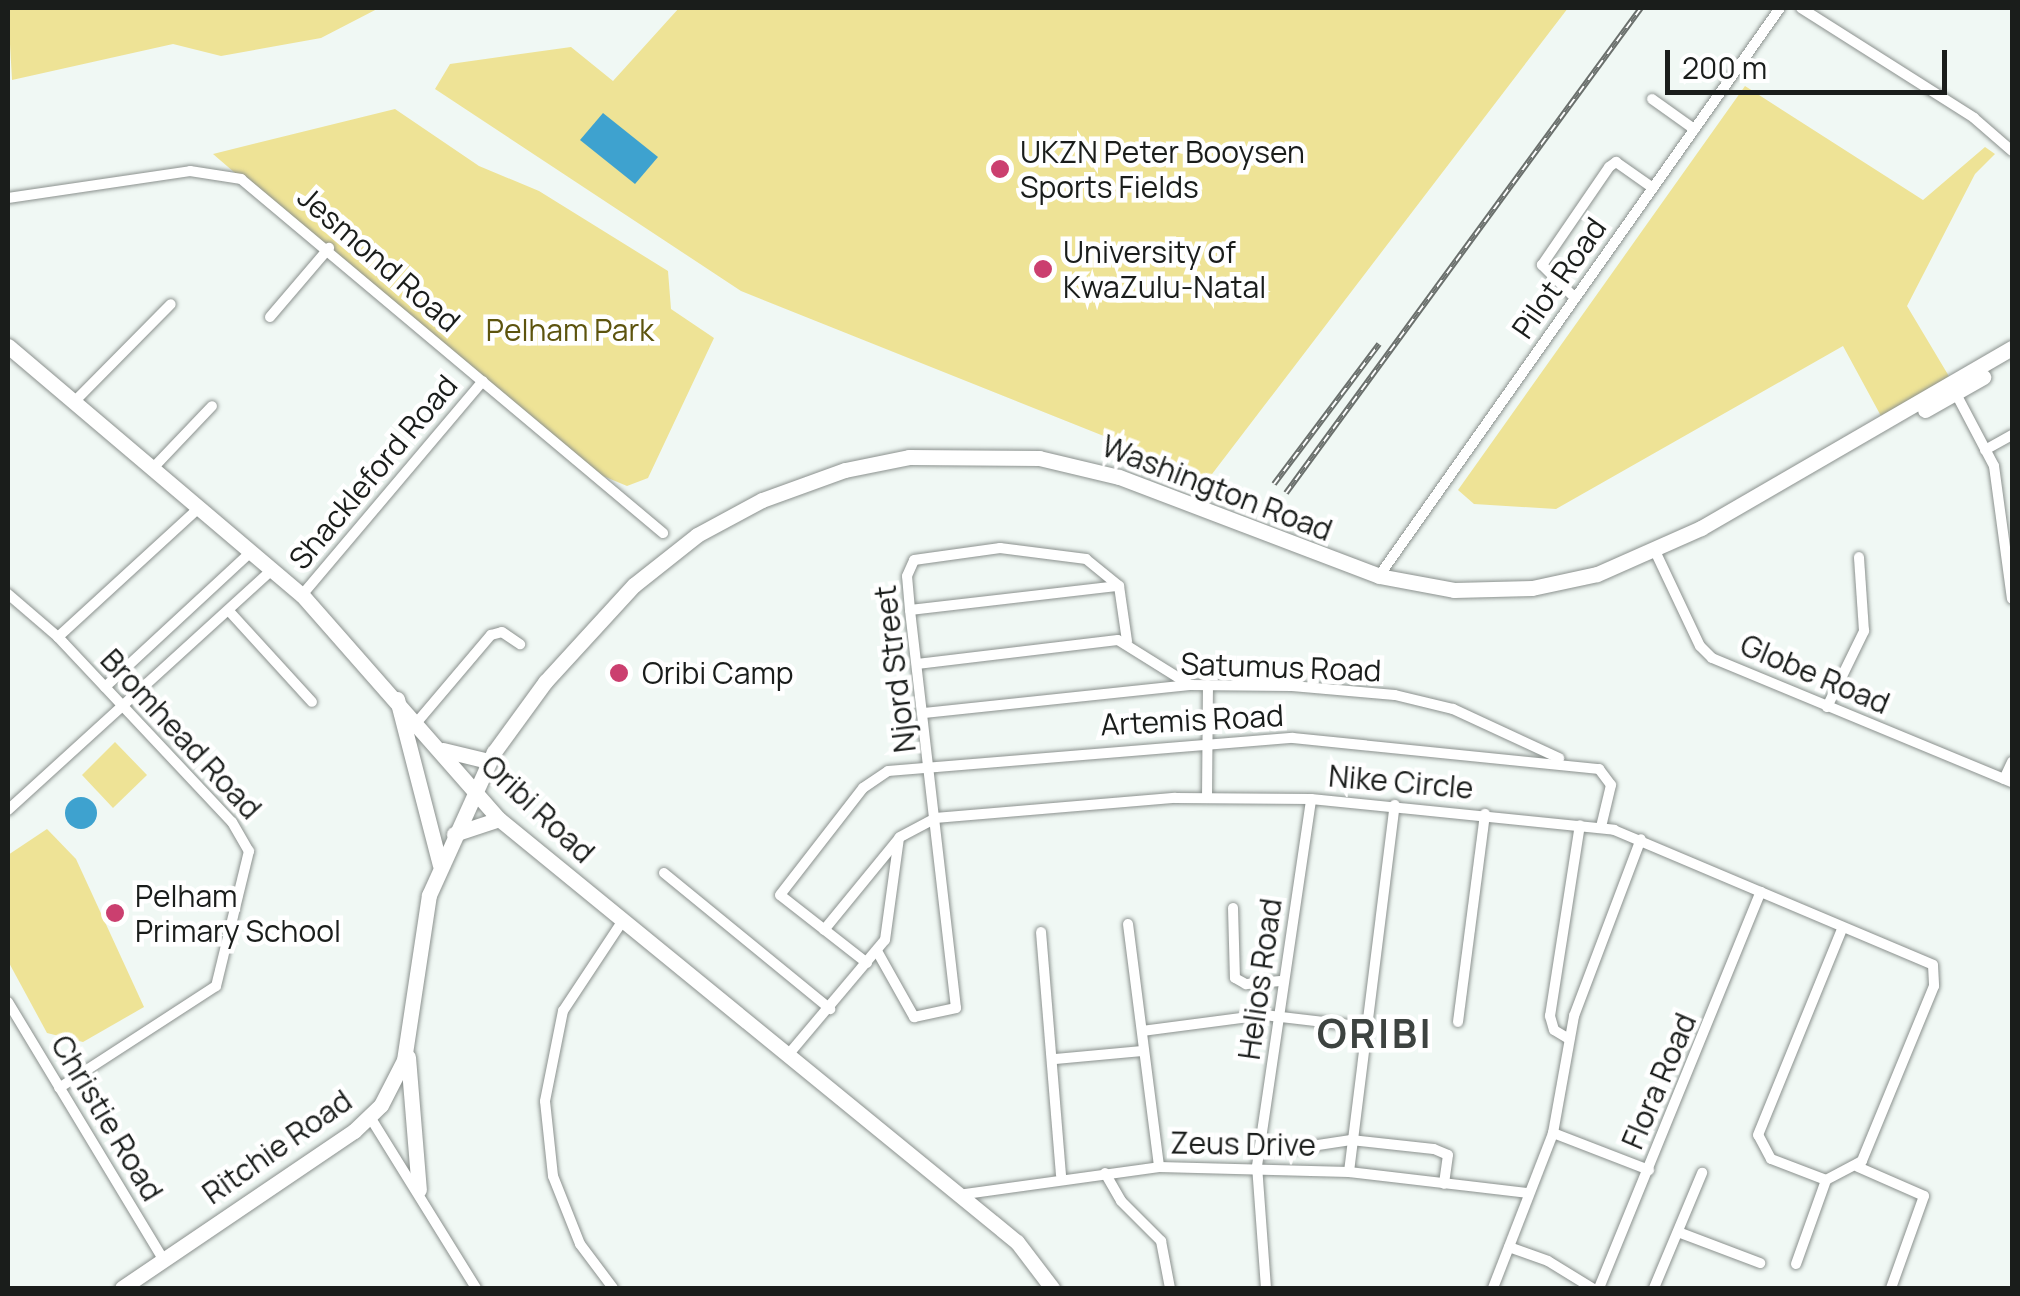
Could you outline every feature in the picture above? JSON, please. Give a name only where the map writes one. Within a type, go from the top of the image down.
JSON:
[{"type":"main road","name":"Oribi Road","points":[[8,346],[302,595],[424,727],[473,793],[499,819],[1030,1253],[1052,1288]]},
{"type":"main road","name":"Washington Road","points":[[1953,389],[2012,348]]},
{"type":"main road","name":"Washington Road","points":[[429,896],[488,761],[591,629],[670,554],[762,500],[876,463],[963,454],[1070,464],[1379,576],[1454,590],[1532,588],[1581,579],[1655,551],[2012,360]]},
{"type":"main road","points":[[396,696],[440,865]]},
{"type":"main road","points":[[407,750],[424,727]]},
{"type":"main road","points":[[443,750],[488,761]]},
{"type":"main road","points":[[454,834],[499,819]]},
{"type":"main road","name":"Ritchie Road","points":[[122,1288],[370,1117],[389,1096],[407,1048],[429,896]]},
{"type":"main road","points":[[407,1048],[419,1190]]},
{"type":"street","name":"Pilot Road","points":[[1379,576],[1780,8]]},
{"type":"street","points":[[1801,8],[1974,118],[2012,151]]},
{"type":"street","points":[[1652,99],[1694,130]]},
{"type":"street","points":[[1575,298],[1542,265],[1609,167],[1616,162],[1653,188]]},
{"type":"street","name":"Jesmond Road","points":[[8,198],[207,169],[240,179],[328,248],[663,533]]},
{"type":"street","points":[[270,318],[328,248]]},
{"type":"street","points":[[75,401],[171,304]]},
{"type":"street","name":"Shackleford Road","points":[[302,595],[482,381]]},
{"type":"street","points":[[1953,389],[1985,450],[2000,496],[2010,550],[2012,599]]},
{"type":"street","points":[[154,467],[212,406]]},
{"type":"street","points":[[1985,450],[2012,434]]},
{"type":"street","points":[[2000,496],[2012,490]]},
{"type":"street","points":[[58,637],[200,507]]},
{"type":"street","name":"Njord Street","points":[[876,951],[908,1011],[922,1020],[952,1012],[959,1000],[907,576],[914,560],[978,549],[1074,556],[1118,586]]},
{"type":"street","points":[[105,687],[252,551]]},
{"type":"street","name":"Globe Road","points":[[1655,551],[1706,654],[2008,780]]},
{"type":"street","points":[[1827,707],[1864,631],[1860,557]]},
{"type":"street","points":[[8,810],[273,569]]},
{"type":"street","points":[[910,610],[1118,586],[1127,641]]},
{"type":"street","name":"Bromhead Road","points":[[8,594],[58,637],[244,836],[246,866],[224,967],[209,994],[59,1088]]},
{"type":"street","points":[[229,611],[312,702]]},
{"type":"street","points":[[178,623],[198,640]]},
{"type":"street","points":[[424,727],[491,635],[502,632],[520,644]]},
{"type":"street","points":[[917,664],[1127,641],[1190,685]]},
{"type":"street","name":"Satumus Road","points":[[924,714],[1190,685],[1395,695],[1453,709],[1564,761]]},
{"type":"street","points":[[1206,798],[1208,685]]},
{"type":"street","name":"Artemis Road","points":[[824,930],[780,895],[870,780],[932,764],[1280,738],[1564,761],[1609,776],[1601,827]]},
{"type":"street","points":[[2008,780],[2012,762]]},
{"type":"street","name":"Nike Circle","points":[[935,818],[1206,798],[1312,800],[1580,824],[1641,839],[1842,929],[1922,958],[1936,970],[1858,1166]]},
{"type":"street","name":"Helios Road","points":[[1266,1288],[1258,1160],[1312,800]]},
{"type":"street","points":[[1349,1172],[1394,805]]},
{"type":"street","points":[[1458,1022],[1485,814]]},
{"type":"street","points":[[867,963],[824,930],[900,837],[935,818]]},
{"type":"street","points":[[1570,1040],[1550,1021],[1580,824]]},
{"type":"street","points":[[788,1055],[830,1009],[889,931],[900,837]]},
{"type":"street","points":[[1493,1288],[1554,1133],[1570,1040],[1641,839]]},
{"type":"street","points":[[664,873],[830,1009]]},
{"type":"street","name":"Flora Road","points":[[1600,1288],[1760,892]]},
{"type":"street","points":[[1234,908],[1235,978],[1246,984],[1284,981]]},
{"type":"street","points":[[613,1288],[580,1244],[553,1176],[545,1100],[562,1012],[622,922]]},
{"type":"street","points":[[1128,924],[1159,1166]]},
{"type":"street","points":[[1842,929],[1758,1135],[1771,1159],[1826,1180],[1858,1166],[1924,1196],[1892,1288]]},
{"type":"street","points":[[1041,932],[1055,1059],[1061,1176]]},
{"type":"street","name":"Christie Road","points":[[8,1002],[163,1260]]},
{"type":"street","points":[[1142,1031],[1282,1016],[1366,1027]]},
{"type":"street","points":[[1055,1059],[1143,1052]]},
{"type":"street","points":[[370,1117],[419,1190],[476,1288]]},
{"type":"street","points":[[1554,1133],[1649,1170]]},
{"type":"street","points":[[1258,1160],[1351,1140],[1444,1152],[1444,1184]]},
{"type":"street","name":"Zeus Drive","points":[[958,1195],[1061,1176],[1258,1160],[1529,1193]]},
{"type":"street","points":[[1105,1173],[1120,1201],[1161,1241],[1170,1288]]},
{"type":"street","points":[[1654,1288],[1702,1173]]},
{"type":"street","points":[[1796,1264],[1826,1180]]},
{"type":"street","points":[[1678,1232],[1760,1262]]},
{"type":"street","points":[[1509,1247],[1548,1261],[1592,1288]]},
{"type":"green space","points":[[8,8],[379,8],[321,38],[221,56],[173,44],[12,80]]},
{"type":"green space","name":"UKZN Peter Booysen Sports Fields","points":[[679,8],[1568,8],[1209,478],[741,291],[435,89],[450,64],[571,47],[613,81]]},
{"type":"green space","points":[[1745,86],[1923,200],[1985,147],[1995,154],[1975,174],[1907,306],[1950,378],[1881,416],[1843,346],[1556,509],[1474,504],[1458,490]]},
{"type":"green space","name":"Pelham Park","points":[[395,109],[479,166],[539,191],[668,271],[671,309],[714,338],[648,478],[627,486],[572,463],[213,154]]},
{"type":"green space","points":[[115,742],[147,775],[113,808],[82,775]]},
{"type":"green space","points":[[47,829],[76,859],[144,1007],[83,1042],[47,1033],[8,961],[8,855]]},
{"type":"water","points":[[603,113],[658,157],[635,184],[580,140]]},
{"type":"water","points":[[81,797],[92,802],[97,813],[92,824],[81,829],[70,824],[65,813],[70,802]]},
{"type":"railway","points":[[1286,493],[1641,8]]},
{"type":"railway","points":[[1274,484],[1379,344]]},
{"type":"place","name":"UKZN Peter Booysen Sports Fields","points":[[1000,169]]},
{"type":"place","name":"University of KwaZulu-Natal","points":[[1043,269]]},
{"type":"place","name":"Oribi Camp","points":[[619,673]]},
{"type":"place","name":"Pelham Primary School","points":[[115,913]]},
{"type":"district","name":"ORIBI","points":[[1375,1033]]}]
